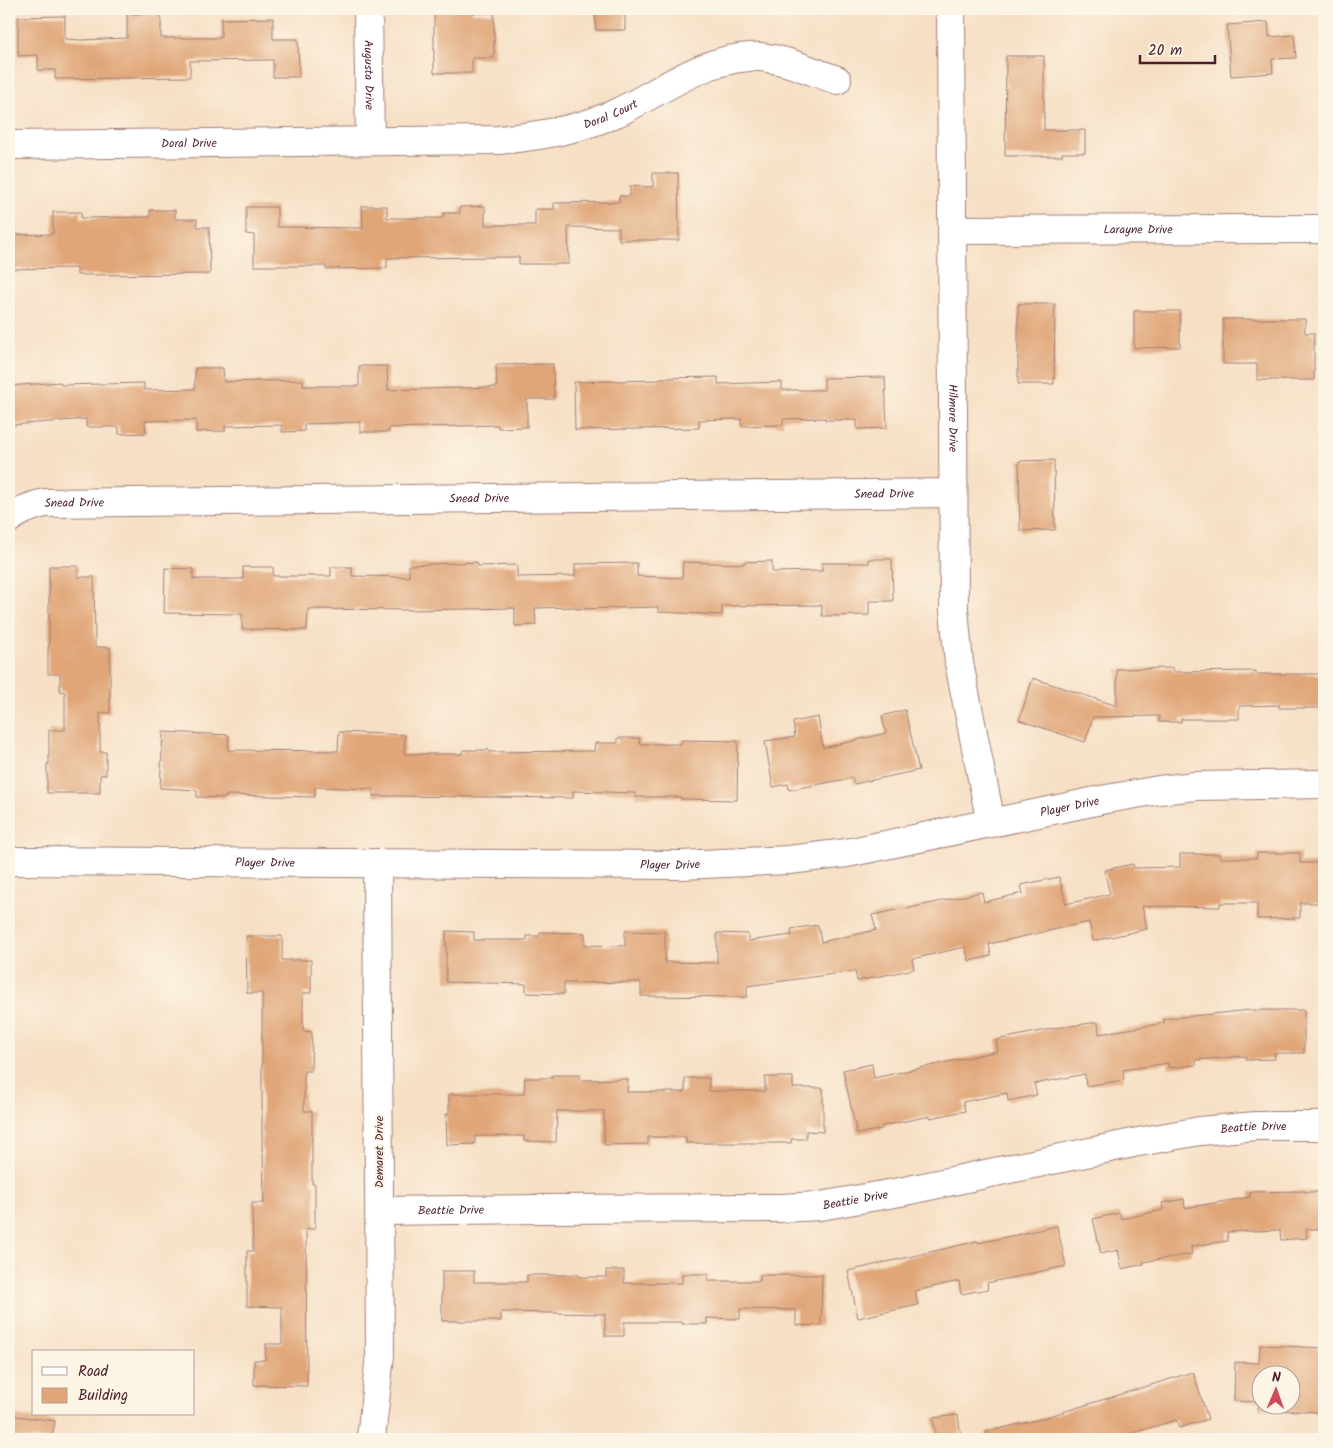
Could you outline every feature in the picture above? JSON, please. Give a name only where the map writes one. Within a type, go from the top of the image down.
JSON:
[{"type":"street","name":"Augusta Drive","points":[[368,9],[370,141]]},
{"type":"street","name":"Hilmore Drive","points":[[952,9],[954,610],[959,663],[991,823]]},
{"type":"street","name":"Doral Court","points":[[370,141],[499,140],[565,131],[614,114],[694,71],[729,60],[750,57],[771,58],[837,80]]},
{"type":"street","name":"Doral Drive","points":[[9,145],[370,141]]},
{"type":"street","name":"Larayne Drive","points":[[953,230],[1324,229]]},
{"type":"street","name":"Snead Drive","points":[[9,519],[18,511],[45,503],[953,492]]},
{"type":"street","name":"Player Drive","points":[[9,861],[681,865],[780,861],[847,852],[1119,796],[1159,790],[1196,786],[1324,784]]},
{"type":"street","name":"Demaret Drive","points":[[371,1439],[380,1355],[377,864]]},
{"type":"street","name":"Beattie Drive","points":[[380,1211],[780,1208],[820,1206],[900,1192],[1200,1131],[1256,1126],[1324,1126]]},
{"type":"building","points":[[434,9],[472,9],[472,13],[494,13],[494,58],[472,58],[472,73],[434,73]]},
{"type":"building","points":[[595,9],[625,9],[625,30],[596,30]]},
{"type":"building","points":[[127,14],[161,14],[161,38],[221,38],[221,19],[273,18],[273,39],[298,39],[299,77],[273,77],[273,60],[190,61],[190,77],[55,79],[55,70],[38,70],[38,55],[18,56],[18,17],[65,16],[65,39],[81,40],[127,38]]},
{"type":"building","points":[[1268,22],[1269,37],[1294,35],[1296,58],[1272,59],[1273,73],[1231,76],[1227,25]]},
{"type":"building","points":[[1006,56],[1044,56],[1044,130],[1085,130],[1085,153],[1062,153],[1062,156],[1005,156]]},
{"type":"building","points":[[653,173],[678,173],[679,240],[619,240],[619,228],[568,227],[569,264],[519,264],[519,257],[387,258],[387,268],[326,269],[326,266],[254,266],[254,235],[246,234],[246,207],[277,207],[277,227],[363,228],[362,206],[387,206],[387,218],[443,218],[444,213],[460,213],[460,207],[485,206],[485,225],[535,225],[535,209],[554,209],[554,203],[619,202],[619,196],[630,196],[630,186],[653,187]]},
{"type":"building","points":[[150,210],[175,210],[175,219],[197,219],[197,227],[209,227],[210,274],[77,275],[77,268],[9,269],[9,235],[53,234],[53,212],[81,212],[81,218],[150,217]]},
{"type":"building","points":[[1018,304],[1055,304],[1054,384],[1018,384]]},
{"type":"building","points":[[1134,311],[1180,311],[1180,347],[1134,348]]},
{"type":"building","points":[[1223,319],[1305,319],[1305,333],[1314,333],[1314,380],[1257,380],[1257,364],[1223,364]]},
{"type":"building","points":[[553,364],[554,399],[527,399],[527,427],[498,428],[498,425],[389,428],[389,432],[360,432],[360,422],[304,424],[304,431],[282,432],[282,425],[225,426],[225,431],[196,432],[196,420],[145,421],[146,433],[119,434],[119,427],[86,427],[86,419],[13,425],[9,386],[60,382],[61,385],[144,383],[144,390],[195,389],[195,368],[223,368],[224,382],[303,380],[303,386],[359,386],[359,366],[387,366],[388,390],[497,387],[496,365]]},
{"type":"building","points":[[718,377],[718,384],[782,382],[782,390],[824,390],[824,378],[885,377],[887,428],[857,429],[857,420],[825,420],[825,418],[783,419],[783,425],[741,426],[741,419],[699,420],[699,428],[575,430],[574,382]]},
{"type":"building","points":[[1054,460],[1055,530],[1020,531],[1019,461]]},
{"type":"building","points":[[869,559],[892,559],[893,601],[869,601],[869,615],[822,616],[822,605],[722,606],[722,615],[658,612],[658,607],[535,608],[536,625],[515,626],[515,608],[412,610],[308,609],[307,630],[242,629],[242,614],[164,613],[165,568],[193,569],[193,579],[243,579],[243,567],[273,567],[273,576],[331,576],[331,567],[352,567],[352,576],[409,577],[409,565],[477,562],[478,566],[517,565],[517,577],[575,576],[575,564],[637,563],[637,576],[682,578],[683,562],[744,564],[744,562],[772,561],[772,572],[822,571],[822,563],[869,563]]},
{"type":"building","points":[[49,566],[78,566],[78,577],[94,577],[95,647],[110,647],[110,713],[100,713],[100,752],[106,752],[106,775],[100,775],[100,793],[47,793],[49,730],[65,730],[65,692],[60,691],[60,674],[48,674]]},
{"type":"building","points":[[1173,668],[1173,672],[1256,671],[1256,674],[1324,674],[1324,708],[1279,708],[1279,705],[1239,706],[1239,719],[1181,719],[1181,722],[1159,722],[1159,716],[1093,717],[1085,742],[1019,720],[1033,678],[1117,706],[1117,669]]},
{"type":"building","points":[[905,710],[919,770],[854,784],[852,778],[789,790],[788,784],[773,787],[765,741],[795,737],[793,722],[818,717],[823,748],[886,733],[882,716]]},
{"type":"building","points":[[163,732],[229,735],[228,750],[338,751],[339,732],[405,735],[404,754],[462,754],[463,750],[489,750],[489,752],[594,751],[595,743],[618,743],[618,738],[639,738],[640,744],[681,744],[682,740],[738,741],[737,800],[635,797],[635,793],[573,791],[573,798],[373,796],[373,789],[315,787],[315,797],[226,795],[226,798],[197,797],[197,790],[160,788]]},
{"type":"building","points":[[1257,853],[1300,853],[1300,863],[1324,863],[1324,903],[1300,903],[1300,918],[1257,919],[1257,903],[1220,903],[1220,907],[1142,906],[1147,929],[1093,941],[1089,922],[989,944],[991,956],[969,961],[965,947],[912,959],[914,969],[857,981],[855,971],[747,986],[747,997],[641,996],[641,982],[564,983],[564,994],[526,993],[526,984],[446,982],[446,931],[474,932],[474,940],[527,940],[527,936],[540,936],[540,932],[585,933],[585,945],[625,946],[625,931],[665,932],[665,962],[717,963],[717,933],[748,934],[748,941],[792,935],[791,929],[818,925],[821,942],[876,930],[872,915],[982,892],[984,902],[1023,893],[1021,885],[1059,877],[1066,904],[1110,894],[1104,870],[1133,864],[1134,868],[1180,867],[1180,854],[1220,854],[1220,858],[1257,858]]},
{"type":"building","points":[[246,936],[282,936],[282,960],[311,960],[311,993],[303,993],[303,1031],[312,1032],[311,1071],[304,1071],[304,1111],[312,1111],[312,1184],[315,1184],[315,1229],[306,1229],[307,1386],[254,1385],[254,1360],[265,1360],[266,1344],[282,1344],[282,1307],[247,1306],[247,1251],[253,1251],[252,1203],[264,1203],[262,993],[247,993]]},
{"type":"building","points":[[1250,1010],[1304,1010],[1304,1053],[1274,1053],[1275,1059],[1246,1060],[1246,1056],[1196,1060],[1196,1065],[1169,1068],[1168,1063],[1123,1070],[1124,1080],[1086,1086],[1085,1074],[1034,1084],[1037,1095],[1008,1101],[1007,1093],[963,1102],[965,1111],[882,1126],[882,1129],[857,1134],[843,1070],[872,1064],[874,1078],[998,1051],[996,1040],[1056,1028],[1098,1022],[1099,1034],[1164,1023],[1164,1019]]},
{"type":"building","points":[[552,1075],[580,1075],[580,1080],[628,1079],[627,1092],[685,1092],[685,1078],[709,1078],[709,1091],[765,1091],[765,1077],[793,1077],[793,1088],[823,1088],[823,1132],[806,1131],[806,1139],[791,1139],[791,1143],[686,1143],[686,1137],[648,1137],[648,1144],[604,1145],[604,1111],[557,1111],[556,1142],[524,1141],[524,1136],[475,1136],[475,1144],[447,1145],[446,1114],[449,1114],[449,1094],[524,1094],[525,1078],[552,1078]]},
{"type":"building","points":[[1250,1192],[1324,1192],[1324,1229],[1306,1229],[1307,1238],[1281,1240],[1280,1230],[1227,1232],[1228,1241],[1191,1246],[1192,1254],[1143,1262],[1144,1264],[1122,1269],[1118,1250],[1101,1254],[1093,1219],[1120,1213],[1121,1219],[1163,1210],[1162,1203],[1184,1199],[1185,1208],[1250,1197]]},
{"type":"building","points":[[1057,1226],[1066,1266],[987,1283],[988,1289],[961,1294],[959,1281],[915,1291],[918,1305],[858,1318],[848,1271],[978,1241],[979,1243]]},
{"type":"building","points":[[606,1270],[624,1270],[624,1283],[682,1283],[682,1274],[708,1274],[708,1281],[760,1281],[760,1275],[822,1275],[821,1326],[796,1325],[796,1310],[740,1309],[740,1319],[707,1318],[707,1324],[624,1322],[624,1336],[605,1336],[605,1314],[501,1312],[501,1321],[442,1321],[442,1271],[474,1271],[474,1282],[527,1282],[527,1275],[606,1277]]},
{"type":"building","points":[[1260,1345],[1324,1348],[1324,1413],[1300,1411],[1300,1366],[1250,1366],[1250,1402],[1234,1401],[1235,1362],[1259,1363]]},
{"type":"building","points":[[1193,1372],[1208,1419],[1179,1428],[1176,1420],[1126,1435],[1128,1439],[987,1439],[986,1432],[1040,1419]]},
{"type":"building","points":[[9,1415],[55,1421],[52,1439],[9,1439]]},
{"type":"building","points":[[958,1415],[961,1439],[936,1439],[933,1418]]}]
